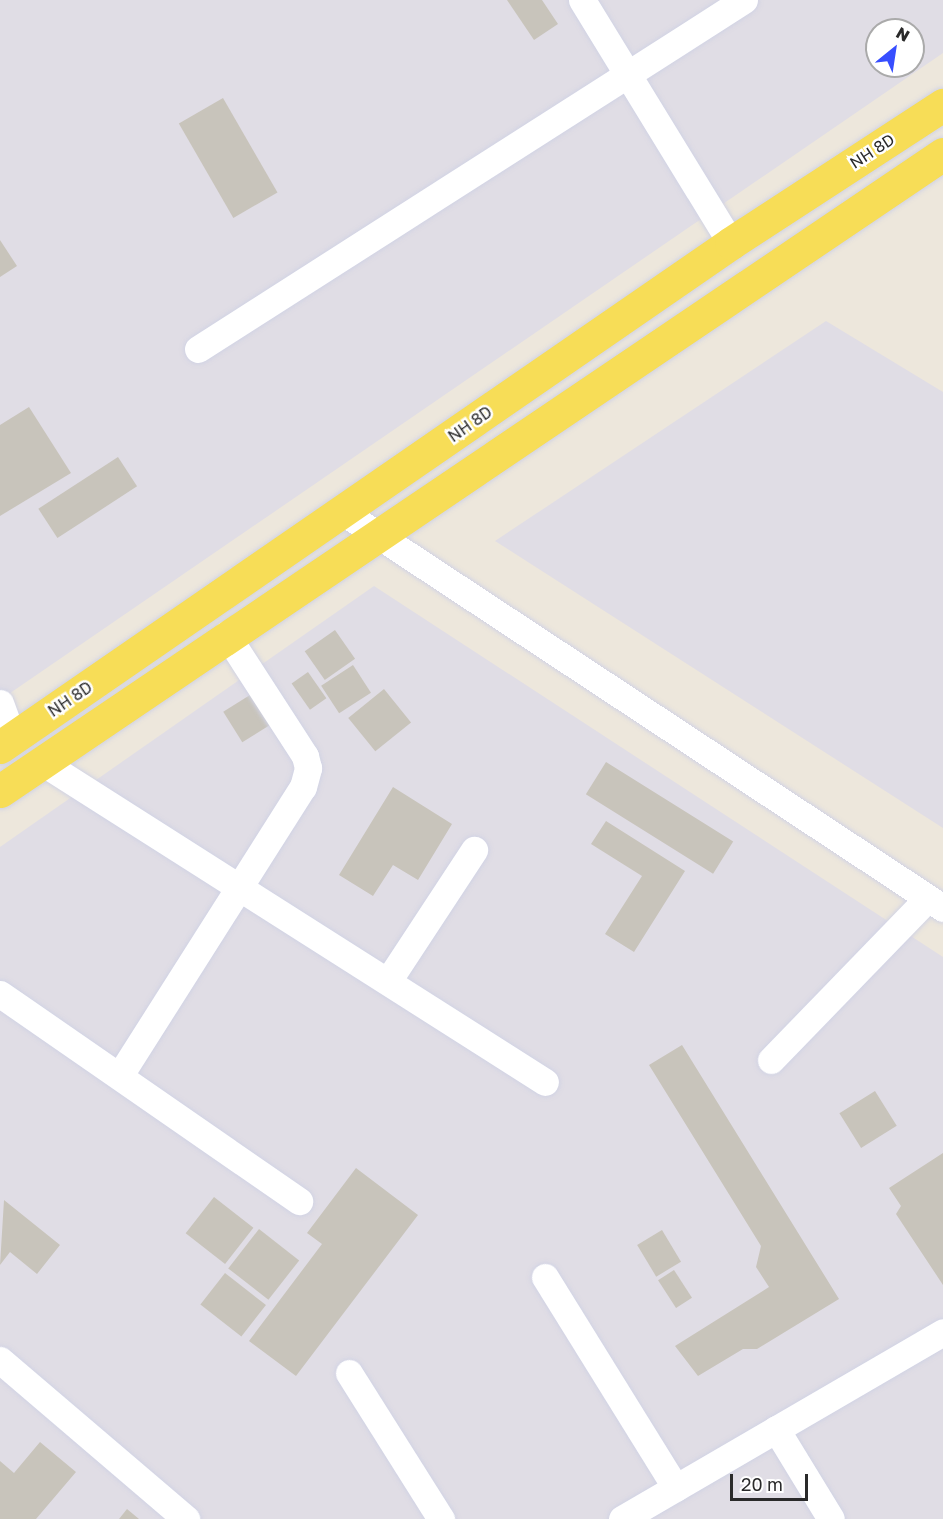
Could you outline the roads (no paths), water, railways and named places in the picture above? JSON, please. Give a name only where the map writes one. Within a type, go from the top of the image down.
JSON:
[{"type":"main road","name":"NH 8D","points":[[6,742],[731,243],[943,105]]},
{"type":"main road","name":"NH 8D","points":[[0,791],[226,634],[943,154]]},
{"type":"street","points":[[582,0],[731,243]]},
{"type":"street","points":[[198,349],[744,0]]},
{"type":"street","points":[[343,512],[935,904],[771,1060]]},
{"type":"street","points":[[120,1075],[303,787],[308,768],[305,756],[226,634]]},
{"type":"street","points":[[0,703],[6,742]]},
{"type":"street","points":[[42,762],[239,885],[545,1082]]},
{"type":"street","points":[[388,981],[474,850]]},
{"type":"street","points":[[0,994],[299,1201]]},
{"type":"street","points":[[545,1277],[676,1488]]},
{"type":"street","points":[[622,1519],[943,1332]]},
{"type":"street","points":[[0,1360],[186,1519]]},
{"type":"street","points":[[349,1373],[441,1519]]},
{"type":"street","points":[[776,1429],[831,1519]]}]
